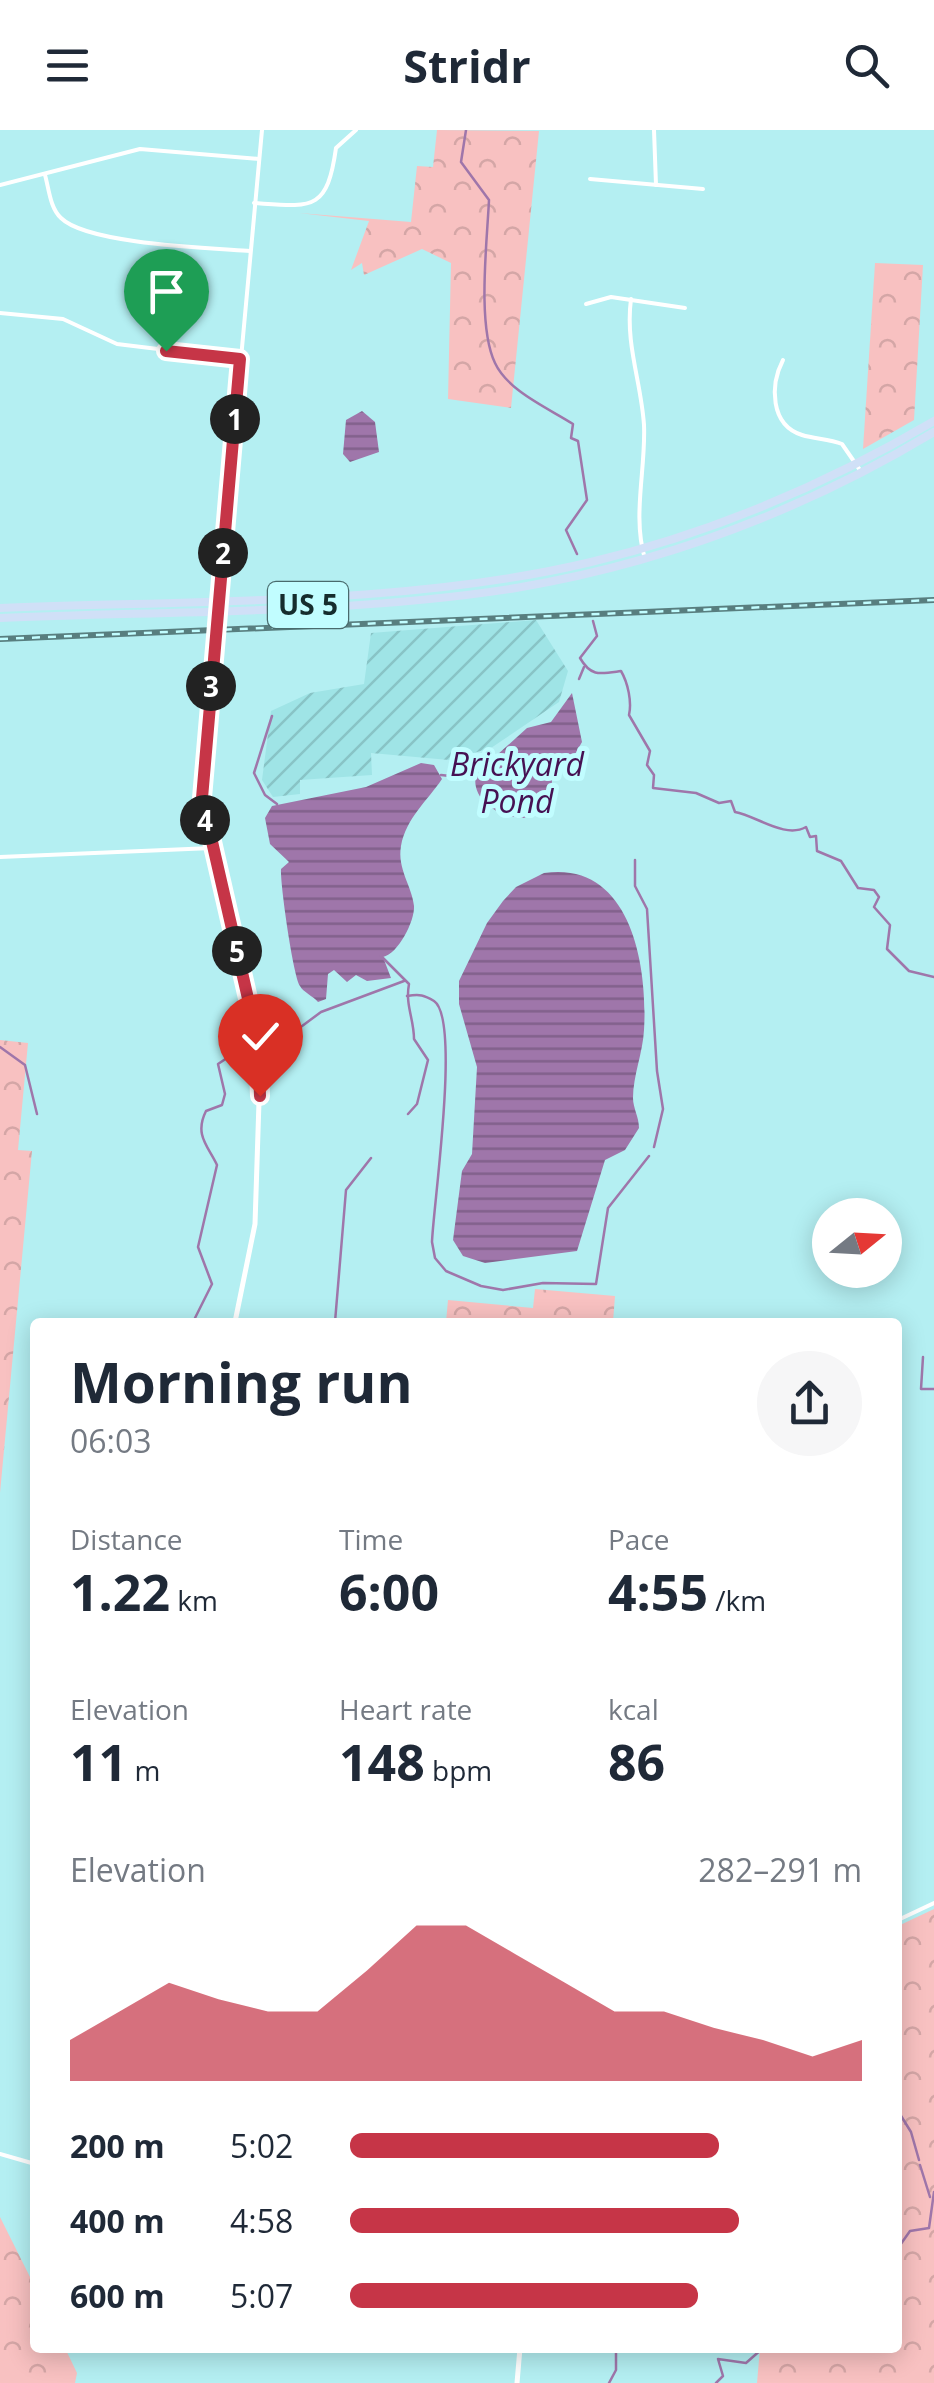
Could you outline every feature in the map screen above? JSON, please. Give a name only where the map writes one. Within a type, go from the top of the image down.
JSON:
[{"type":"highway","name":"US 5","points":[[860,468],[934,420]]},
{"type":"highway","name":"US 5","points":[[0,608],[403,601],[505,589],[702,535],[762,513],[934,432]]},
{"type":"highway","name":"US 5","points":[[0,618],[405,590],[644,554]]},
{"type":"highway","points":[[504,578],[505,589]]},
{"type":"street","points":[[236,1318],[255,1224],[260,1054],[212,848],[202,784],[262,130]]},
{"type":"street","points":[[254,203],[306,206],[321,199],[332,178],[336,148],[356,130]]},
{"type":"street","points":[[654,130],[656,185]]},
{"type":"street","points":[[0,186],[140,149],[259,159]]},
{"type":"street","points":[[45,174],[56,214],[78,228],[157,244],[250,250]]},
{"type":"street","points":[[590,179],[703,190]]},
{"type":"street","points":[[586,304],[610,298],[684,308]]},
{"type":"street","points":[[631,300],[628,341],[644,434],[644,554]]},
{"type":"street","points":[[0,313],[63,319],[117,344],[240,359]]},
{"type":"street","points":[[782,360],[774,390],[777,412],[796,433],[842,444],[860,468]]},
{"type":"street","points":[[0,857],[212,848]]},
{"type":"street","points":[[902,1918],[934,1903]]},
{"type":"street","points":[[0,2154],[30,2163]]},
{"type":"street","points":[[517,2383],[520,2353]]},
{"type":"shaded area","points":[[536,620],[568,671],[559,702],[491,748],[449,760],[371,753],[372,775],[300,780],[300,794],[273,797],[262,780],[271,711],[310,693],[364,684],[371,633]]},
{"type":"green space","points":[[437,130],[539,131],[511,408],[448,399],[451,263],[422,249],[364,275],[362,263],[351,270],[369,221],[299,213],[411,222],[417,166],[433,167]]},
{"type":"green space","points":[[875,263],[923,265],[914,420],[863,449]]},
{"type":"green space","points":[[0,1040],[28,1043],[18,1150],[32,1151],[0,1493]]},
{"type":"green space","points":[[535,1289],[615,1296],[613,1318],[446,1318],[448,1300],[533,1308]]},
{"type":"green space","points":[[934,1909],[934,2383],[757,2383],[760,2353],[902,2353],[902,1924]]},
{"type":"green space","points":[[0,2217],[30,2277],[30,2353],[67,2353],[77,2373],[75,2383],[0,2383]]},
{"type":"water","points":[[362,411],[375,422],[379,452],[350,462],[343,454],[346,420]]},
{"type":"water","name":"Brickyard Pond","points":[[572,693],[582,742],[570,763],[553,773],[549,805],[524,818],[489,806],[478,792],[476,774],[527,728],[551,722]]},
{"type":"water","points":[[421,763],[434,765],[442,779],[412,818],[401,846],[401,862],[414,912],[400,944],[383,957],[391,978],[367,981],[356,975],[347,982],[334,970],[328,974],[326,999],[318,1002],[301,988],[297,978],[281,878],[281,869],[289,862],[270,844],[265,818],[272,806],[366,787]]},
{"type":"water","points":[[544,873],[573,873],[597,883],[615,900],[628,923],[637,949],[644,1004],[633,1098],[639,1128],[625,1150],[605,1160],[577,1251],[485,1263],[463,1256],[453,1240],[462,1171],[472,1154],[477,1067],[459,1004],[459,981],[487,923],[503,901],[516,887]]},
{"type":"waterway","points":[[466,130],[461,162],[489,200],[484,283],[489,347],[509,382],[573,424],[571,438],[578,441],[587,500],[566,530],[577,554]]},
{"type":"waterway","points":[[593,621],[597,636],[580,658],[597,673],[621,671],[629,693],[629,715],[650,751],[647,765],[654,775],[653,788],[696,793],[719,803],[731,801],[735,812],[780,829],[806,827],[810,837],[816,836],[817,851],[841,861],[858,888],[874,890],[879,897],[874,907],[890,925],[887,949],[909,971],[934,977]]},
{"type":"waterway","points":[[579,679],[584,667]]},
{"type":"waterway","points":[[272,716],[254,773],[265,795],[277,804]]},
{"type":"waterway","points":[[441,775],[459,777]]},
{"type":"waterway","points":[[635,860],[635,886],[647,909],[663,1109],[654,1147]]},
{"type":"waterway","points":[[381,956],[409,984],[414,1039],[428,1060],[417,1104],[408,1114]]},
{"type":"waterway","points":[[266,1039],[290,1035],[321,1012],[404,981]]},
{"type":"waterway","points":[[407,996],[431,999],[442,1015],[444,1115],[432,1242],[435,1258],[446,1271],[481,1286],[503,1290],[543,1283],[596,1284],[608,1208],[649,1156]]},
{"type":"waterway","points":[[195,1318],[212,1284],[198,1247],[217,1165],[201,1127],[206,1111],[222,1105],[225,1094],[218,1064],[251,1042]]},
{"type":"waterway","points":[[0,1047],[25,1065],[37,1114]]},
{"type":"waterway","points":[[335,1318],[346,1190],[371,1158]]},
{"type":"waterway","points":[[923,1357],[921,1389],[934,1389]]},
{"type":"waterway","points":[[902,2117],[919,2160]]},
{"type":"waterway","points":[[920,2165],[930,2197]]},
{"type":"waterway","points":[[902,2242],[910,2231],[929,2228],[934,2192]]},
{"type":"waterway","points":[[609,2383],[616,2370],[616,2353]]},
{"type":"waterway","points":[[716,2383],[723,2376],[718,2359],[746,2363],[757,2353]]},
{"type":"railway","points":[[0,639],[934,600]]},
{"type":"route","points":[[166,351],[240,359],[202,798],[258,1042],[260,1096]]}]
